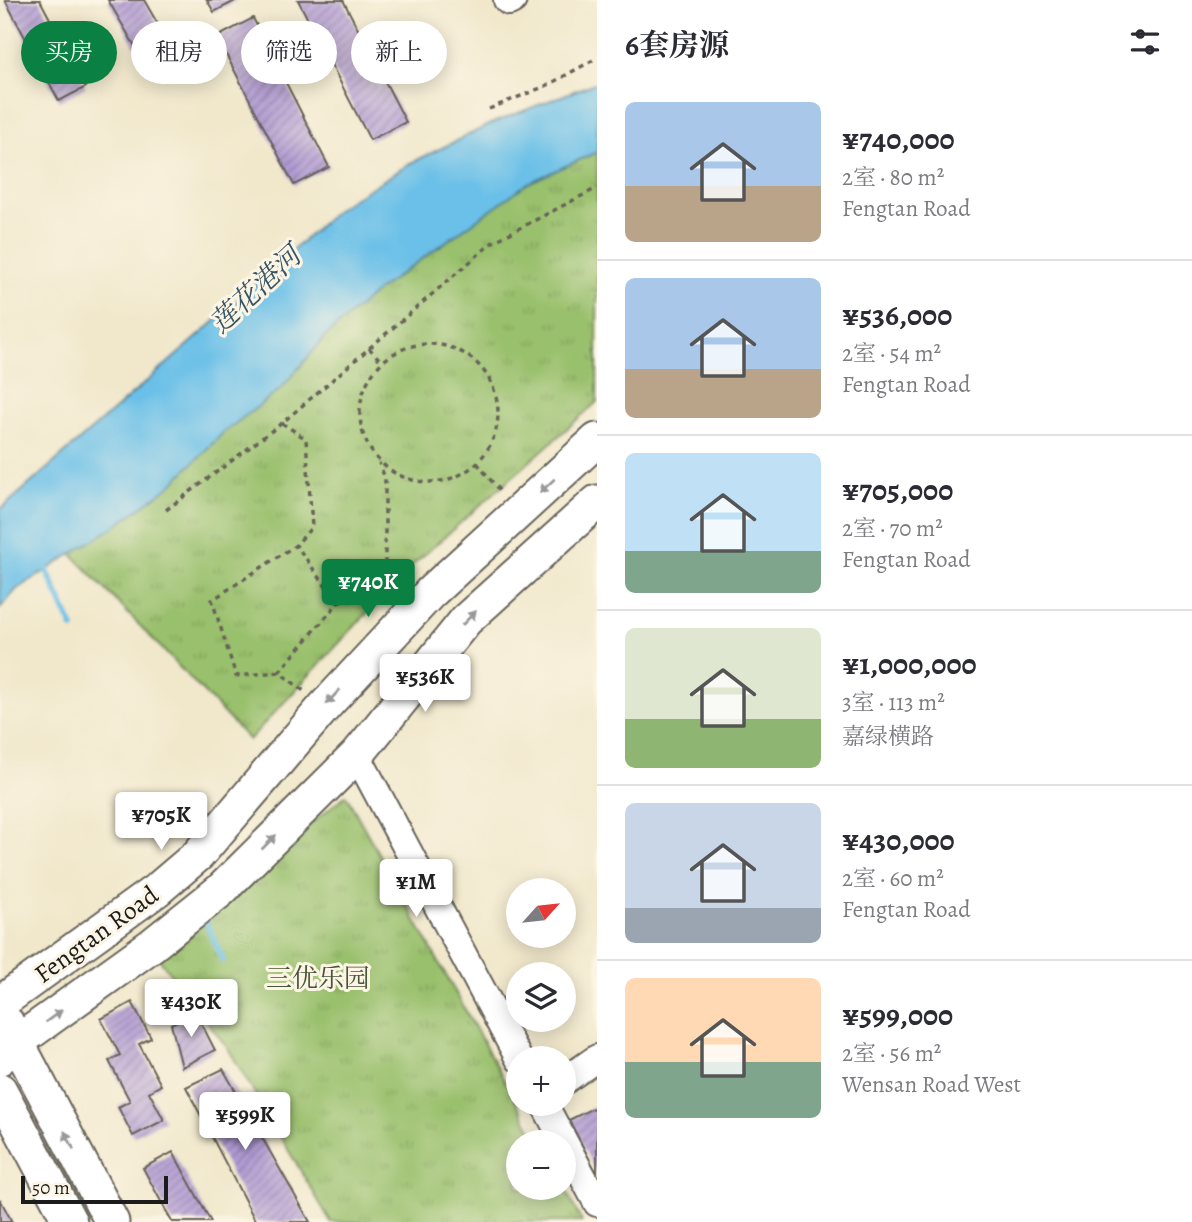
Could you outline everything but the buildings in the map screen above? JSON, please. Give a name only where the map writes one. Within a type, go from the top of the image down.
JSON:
[{"type":"main road","name":"Fengtan Road","points":[[0,1003],[159,889],[198,855],[325,706],[430,593],[597,440]]},
{"type":"main road","name":"Fengtan Road","points":[[8,1050],[179,924],[220,890],[357,755],[466,620],[597,502]]},
{"type":"main road","points":[[0,1010],[8,1050],[112,1222]]},
{"type":"main road","points":[[0,1090],[70,1222]]},
{"type":"street","points":[[507,0],[513,0]]},
{"type":"street","points":[[357,755],[512,1046]]},
{"type":"street","points":[[576,1073],[597,1058]]},
{"type":"street","points":[[550,1116],[597,1203]]},
{"type":"path","points":[[489,109],[548,85],[597,58]]},
{"type":"path","points":[[166,510],[282,423],[493,242],[597,188]]},
{"type":"path","points":[[279,672],[338,603],[385,562],[385,478],[378,460],[366,442],[360,421],[361,399],[368,379],[382,362],[402,349],[425,344],[449,347],[470,358],[486,375],[496,397],[498,421],[491,444],[477,463],[462,474],[445,481],[427,483],[400,476],[378,460]]},
{"type":"path","points":[[369,348],[382,362]]},
{"type":"path","points":[[282,423],[306,439],[312,527],[296,545],[212,600],[236,676],[279,672],[325,706]]},
{"type":"path","points":[[477,463],[517,513]]},
{"type":"path","points":[[296,545],[338,603]]},
{"type":"green space","points":[[597,133],[597,402],[407,570],[249,740],[63,545],[389,257]]},
{"type":"green space","name":"三优乐园","points":[[346,795],[506,1083],[506,1116],[524,1116],[532,1130],[506,1130],[506,1200],[571,1200],[582,1222],[331,1222],[229,1050],[154,952]]},
{"type":"water","name":"莲花港河","points":[[597,82],[597,152],[528,183],[377,291],[325,337],[281,389],[223,433],[170,486],[117,525],[17,589],[0,608],[0,510],[202,333],[340,207],[411,163],[495,122]]},
{"type":"waterway","points":[[44,564],[73,628]]},
{"type":"waterway","points":[[204,918],[223,960]]}]
